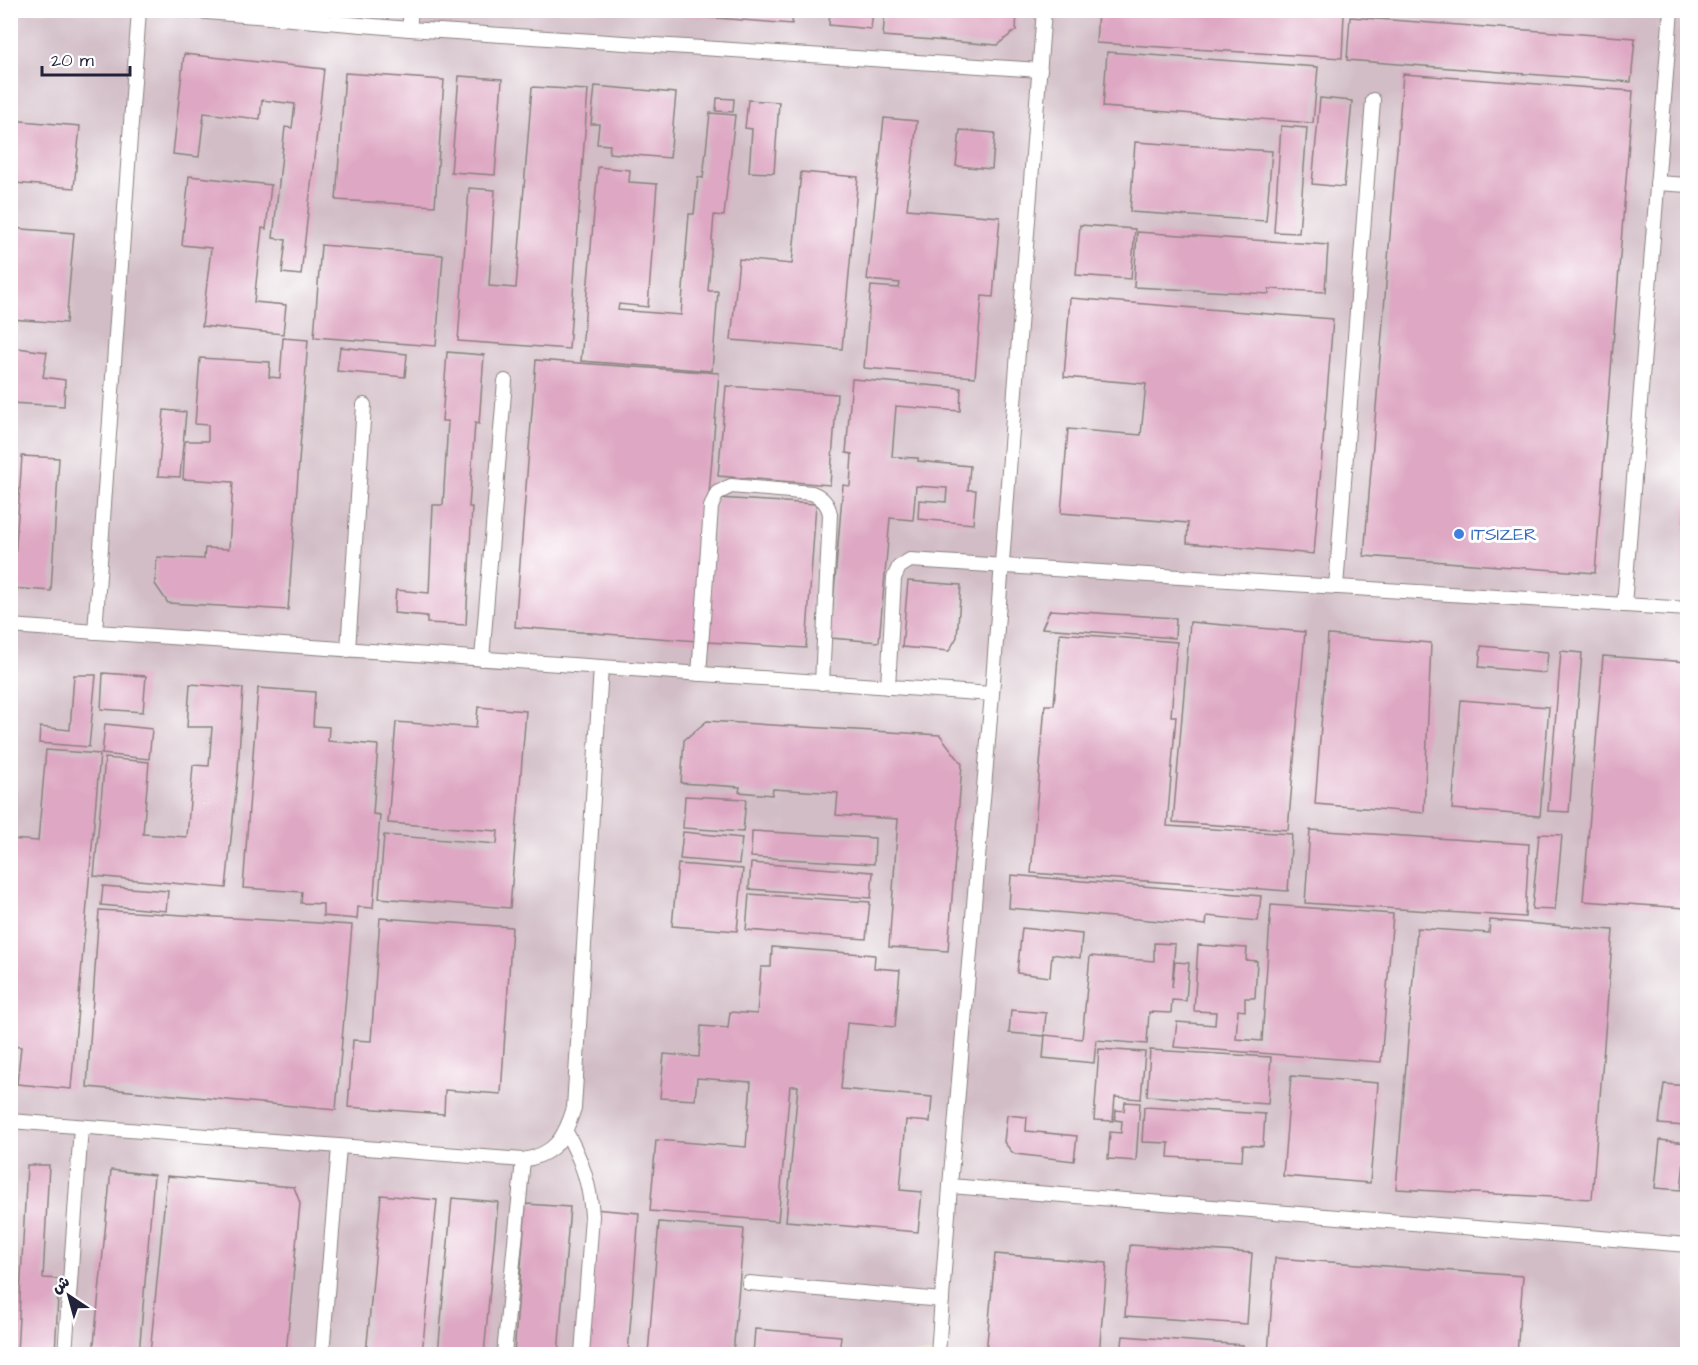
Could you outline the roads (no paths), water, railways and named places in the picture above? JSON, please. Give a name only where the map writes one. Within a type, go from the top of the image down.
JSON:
[{"type":"lane","points":[[95,632],[140,10]]},
{"type":"lane","points":[[184,10],[408,29],[1040,70]]},
{"type":"lane","points":[[408,29],[411,10]]},
{"type":"lane","points":[[938,1354],[992,694],[1044,10]]},
{"type":"lane","points":[[1624,605],[1671,10]]},
{"type":"lane","points":[[1336,587],[1373,100]]},
{"type":"lane","points":[[1657,183],[1688,185]]},
{"type":"lane","points":[[482,659],[505,381]]},
{"type":"lane","points":[[348,650],[364,405]]},
{"type":"lane","points":[[699,674],[711,507],[717,493],[731,486],[812,493],[822,498],[829,508],[822,683]]},
{"type":"lane","points":[[888,687],[894,578],[899,567],[910,560],[917,559],[1688,609]]},
{"type":"lane","points":[[10,626],[992,694]]},
{"type":"lane","points":[[10,1121],[523,1160],[536,1158],[553,1147],[566,1132],[574,1108],[601,667]]},
{"type":"lane","points":[[65,1354],[81,1127]]},
{"type":"lane","points":[[566,1132],[578,1152],[586,1173],[592,1216],[582,1354]]},
{"type":"lane","points":[[322,1354],[339,1147]]},
{"type":"lane","points":[[504,1354],[523,1160]]},
{"type":"lane","points":[[950,1186],[1688,1245]]},
{"type":"lane","points":[[749,1283],[942,1300]]},
{"type":"place","name":"ITSIZER","points":[[1459,534]]}]
